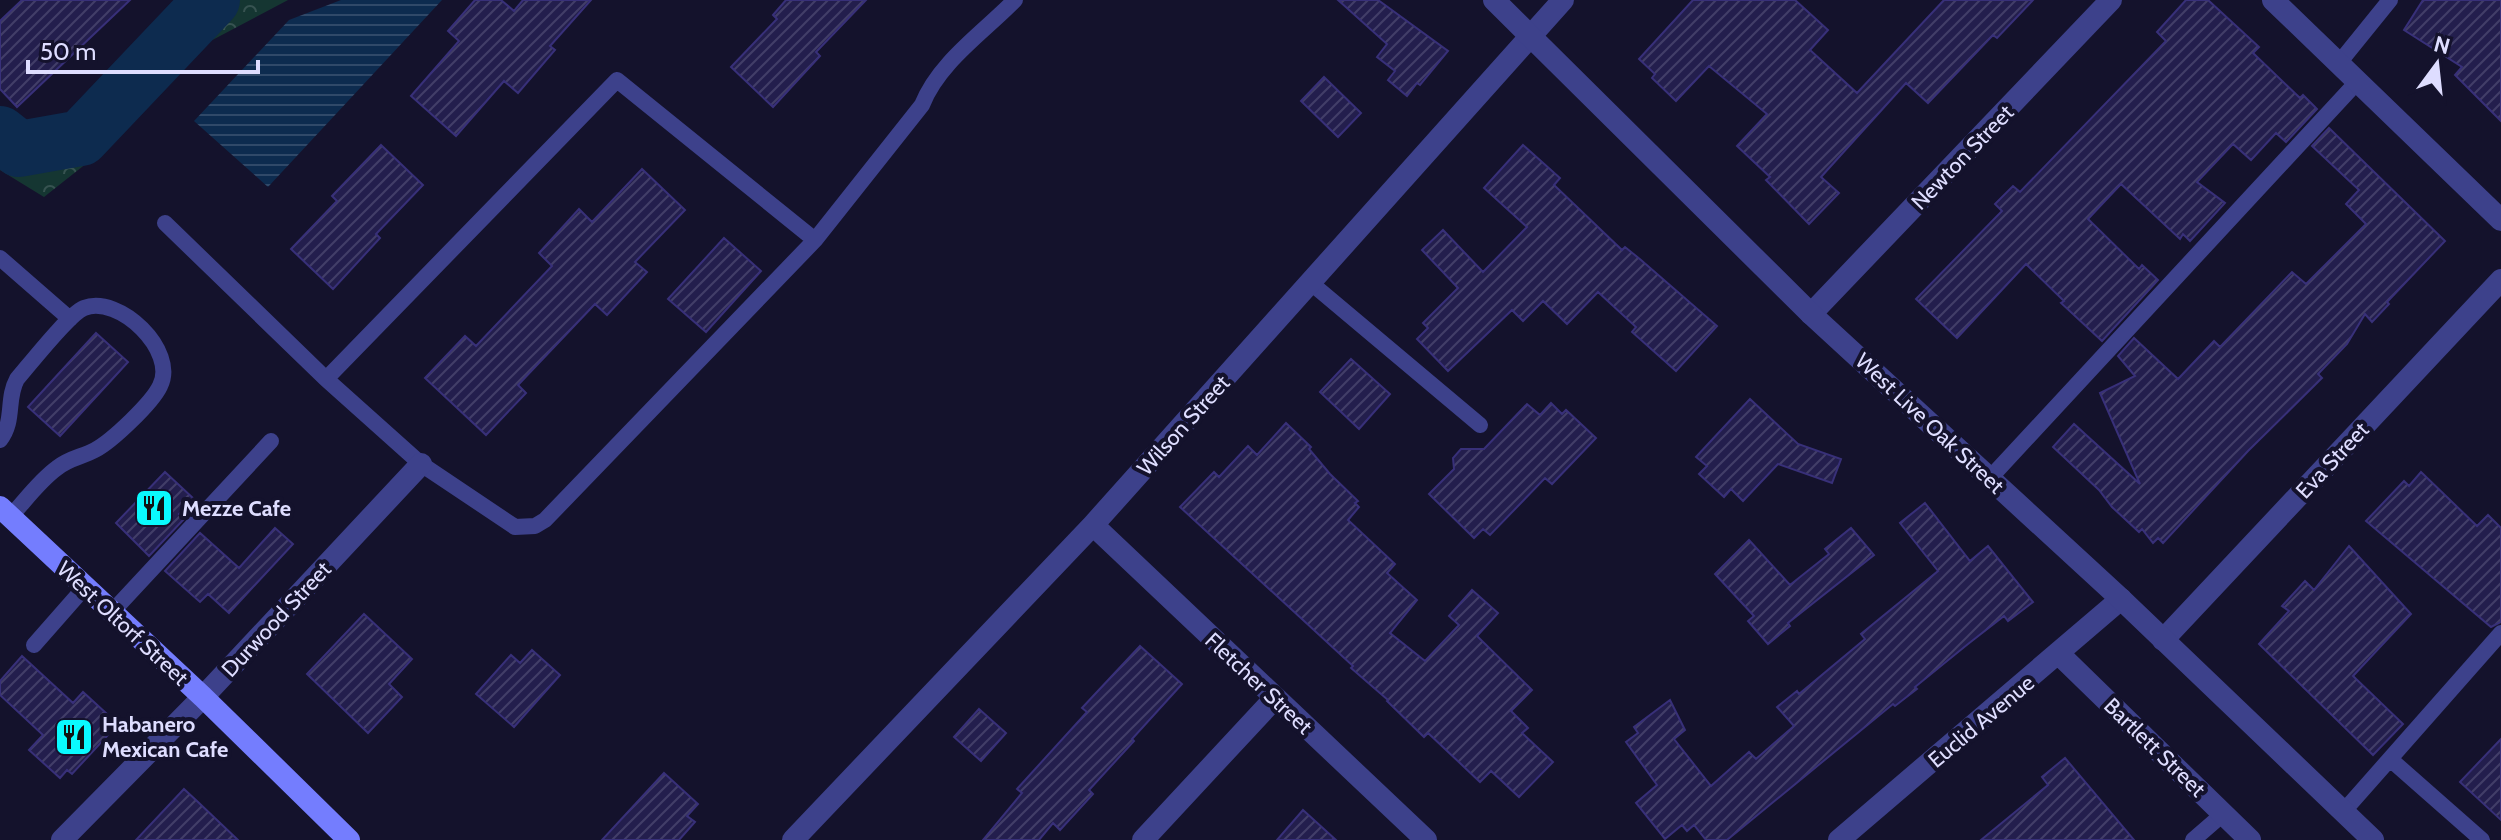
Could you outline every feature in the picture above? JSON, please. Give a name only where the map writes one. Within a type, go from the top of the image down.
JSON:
[{"type":"main road","name":"West Oltorf Street","points":[[5,512],[203,697],[349,840]]},
{"type":"street","name":"West Live Oak Street","points":[[1494,0],[1811,314],[2121,599],[2373,840]]},
{"type":"street","name":"Wilson Street","points":[[793,840],[1093,525],[1530,33],[1563,0]]},
{"type":"street","name":"Newton Street","points":[[1811,314],[2111,0]]},
{"type":"street","points":[[2273,0],[2501,220]]},
{"type":"street","name":"Eva Street","points":[[2163,640],[2501,280]]},
{"type":"street","name":"Durwood Street","points":[[62,840],[203,697],[421,464]]},
{"type":"street","name":"Fletcher Street","points":[[1093,525],[1426,840]]},
{"type":"street","name":"Euclid Avenue","points":[[1839,840],[2121,599]]},
{"type":"street","name":"Bartlett Street","points":[[2059,654],[2250,840]]},
{"type":"street","points":[[1143,840],[1275,698]]},
{"type":"lane","points":[[165,223],[326,379],[421,464],[515,527],[535,526],[545,520],[815,240],[922,105],[933,83],[952,60],[1015,0]]},
{"type":"lane","points":[[2339,63],[2390,0]]},
{"type":"lane","points":[[326,379],[617,80],[815,240]]},
{"type":"lane","points":[[1990,478],[2358,81]]},
{"type":"lane","points":[[0,258],[70,319]]},
{"type":"lane","points":[[1311,283],[1480,425]]},
{"type":"lane","points":[[0,440],[10,422],[6,383],[17,379],[70,319],[85,307],[119,312],[133,321],[156,345],[163,361],[160,388],[111,441],[91,453],[69,459],[5,512]]},
{"type":"lane","points":[[112,612],[271,441]]},
{"type":"lane","points":[[34,645],[85,587]]},
{"type":"lane","points":[[2343,812],[2501,633]]},
{"type":"lane","points":[[2390,759],[2482,840]]},
{"type":"lane","points":[[2193,840],[2223,814]]},
{"type":"green space","points":[[175,0],[288,0],[201,46],[92,159],[44,197],[0,170],[0,120],[19,131],[37,136],[56,134],[76,126]]},
{"type":"water","points":[[341,0],[442,0],[268,187],[194,121],[289,20]]},
{"type":"building","points":[[22,0],[130,0],[17,107],[0,89],[0,21]]},
{"type":"building","points":[[475,0],[501,0],[514,11],[523,0],[591,0],[550,46],[555,50],[518,93],[504,81],[456,136],[411,96],[459,41],[448,31]]},
{"type":"building","points":[[786,0],[866,0],[816,52],[820,56],[773,107],[731,67],[777,19],[773,15]]},
{"type":"building","points":[[1338,0],[1378,0],[1448,51],[1407,96],[1388,80],[1395,71],[1377,57],[1387,44]]},
{"type":"building","points":[[1693,0],[1795,0],[1828,30],[1810,50],[1857,93],[1944,0],[2033,0],[1997,38],[1993,35],[1928,103],[1906,83],[1821,177],[1839,193],[1809,224],[1766,180],[1770,177],[1737,146],[1767,114],[1709,66],[1676,101],[1652,78],[1655,74],[1639,59]]},
{"type":"building","points":[[2186,0],[2208,0],[2259,47],[2253,53],[2300,98],[2303,95],[2317,109],[2286,142],[2276,133],[2251,160],[2233,144],[2197,182],[2225,203],[2190,241],[2183,234],[2180,239],[2121,184],[2088,219],[2139,269],[2142,265],[2158,280],[2102,341],[2061,303],[2064,301],[2026,264],[1957,338],[1916,299],[2002,211],[1995,204],[2013,186],[2020,192],[2166,41],[2157,32]]},
{"type":"building","points":[[2423,0],[2501,0],[2501,121],[2455,75],[2462,67],[2404,30]]},
{"type":"building","points":[[1324,77],[1361,113],[1338,137],[1301,101]]},
{"type":"building","points":[[2329,128],[2445,241],[2372,322],[2365,314],[2347,344],[2318,374],[2322,378],[2248,451],[2163,543],[2158,538],[2153,543],[2142,529],[2139,532],[2053,447],[2074,424],[2140,484],[2100,393],[2135,376],[2118,356],[2134,338],[2178,379],[2214,341],[2220,347],[2292,272],[2306,284],[2366,224],[2346,204],[2359,190],[2312,146]]},
{"type":"building","points":[[381,145],[423,185],[376,234],[380,238],[333,289],[291,249],[337,201],[332,196]]},
{"type":"building","points":[[1523,145],[1560,178],[1554,185],[1622,250],[1625,247],[1717,326],[1676,371],[1632,332],[1636,327],[1598,292],[1567,324],[1543,301],[1523,321],[1512,310],[1448,371],[1417,339],[1428,328],[1423,323],[1458,288],[1422,250],[1443,230],[1483,272],[1527,227],[1484,188]]},
{"type":"building","points":[[642,169],[685,210],[635,262],[647,272],[607,315],[595,304],[518,385],[526,393],[486,435],[425,378],[465,336],[476,346],[552,266],[539,253],[579,209],[592,222]]},
{"type":"building","points":[[724,238],[761,271],[706,332],[668,299]]},
{"type":"building","points":[[96,333],[128,362],[60,436],[28,407]]},
{"type":"building","points":[[1351,359],[1390,394],[1359,429],[1320,392]]},
{"type":"building","points":[[1750,399],[1798,444],[1841,459],[1832,483],[1778,464],[1743,501],[1731,489],[1724,497],[1699,474],[1707,466],[1696,457]]},
{"type":"building","points":[[1551,403],[1562,414],[1566,410],[1596,438],[1552,484],[1545,478],[1490,535],[1483,529],[1474,538],[1429,494],[1454,469],[1453,458],[1461,449],[1484,449],[1527,404],[1540,415]]},
{"type":"building","points":[[1286,423],[1358,501],[1355,503],[1359,507],[1348,520],[1395,564],[1387,573],[1417,600],[1390,633],[1425,661],[1459,625],[1449,616],[1472,590],[1498,613],[1477,636],[1532,690],[1511,711],[1528,728],[1522,733],[1553,762],[1519,797],[1491,771],[1480,782],[1428,733],[1424,737],[1351,668],[1353,666],[1180,507],[1214,472],[1219,477],[1248,446],[1257,455]]},
{"type":"building","points":[[165,472],[194,499],[179,514],[184,519],[149,556],[116,523]]},
{"type":"building","points":[[2421,472],[2477,526],[2488,515],[2501,528],[2501,622],[2491,627],[2366,521],[2404,481],[2409,486]]},
{"type":"building","points":[[1925,503],[1970,561],[1988,546],[2033,602],[2008,621],[2004,616],[1968,644],[1915,687],[1917,689],[1895,706],[1893,704],[1727,840],[1706,840],[1694,825],[1687,831],[1682,825],[1665,839],[1636,803],[1657,785],[1626,742],[1638,733],[1634,727],[1670,700],[1685,730],[1674,739],[1711,786],[1749,752],[1756,759],[1794,726],[1777,707],[1797,691],[1799,694],[1865,639],[1861,634],[1938,571],[1900,523]]},
{"type":"building","points":[[275,528],[293,544],[229,613],[208,594],[200,602],[165,571],[200,533],[239,568]]},
{"type":"building","points":[[1851,528],[1874,555],[1788,623],[1790,626],[1768,644],[1748,621],[1754,616],[1715,574],[1749,540],[1790,585],[1829,554],[1825,549]]},
{"type":"building","points":[[2349,546],[2411,614],[2353,676],[2403,724],[2373,755],[2259,644],[2289,611],[2282,606],[2305,581],[2314,590]]},
{"type":"building","points":[[364,614],[412,659],[389,684],[402,697],[368,733],[307,674]]},
{"type":"building","points":[[1140,646],[1182,684],[1089,790],[1093,794],[1060,830],[1053,823],[1039,840],[983,840],[1022,793],[1017,789],[1087,712],[1082,708]]},
{"type":"building","points":[[532,650],[560,675],[514,727],[476,694],[511,655],[520,663]]},
{"type":"building","points":[[22,656],[73,703],[83,692],[118,724],[72,774],[67,770],[60,778],[29,750],[43,735],[0,695],[0,681]]},
{"type":"building","points":[[979,709],[1006,733],[981,761],[954,737]]},
{"type":"building","points":[[2501,739],[2501,820],[2460,782]]},
{"type":"building","points":[[2065,758],[2134,840],[1981,840],[2048,785],[2042,777]]},
{"type":"building","points":[[664,773],[698,804],[687,816],[695,822],[679,840],[602,840]]},
{"type":"building","points":[[184,789],[198,802],[238,840],[136,840]]},
{"type":"building","points":[[1303,810],[1336,840],[1277,840]]},
{"type":"waterway","points":[[0,134],[19,149],[81,138],[212,0]]},
{"type":"place","name":"Mezze Cafe","points":[[154,508]]},
{"type":"place","name":"Habanero Mexican Cafe","points":[[74,737]]}]
